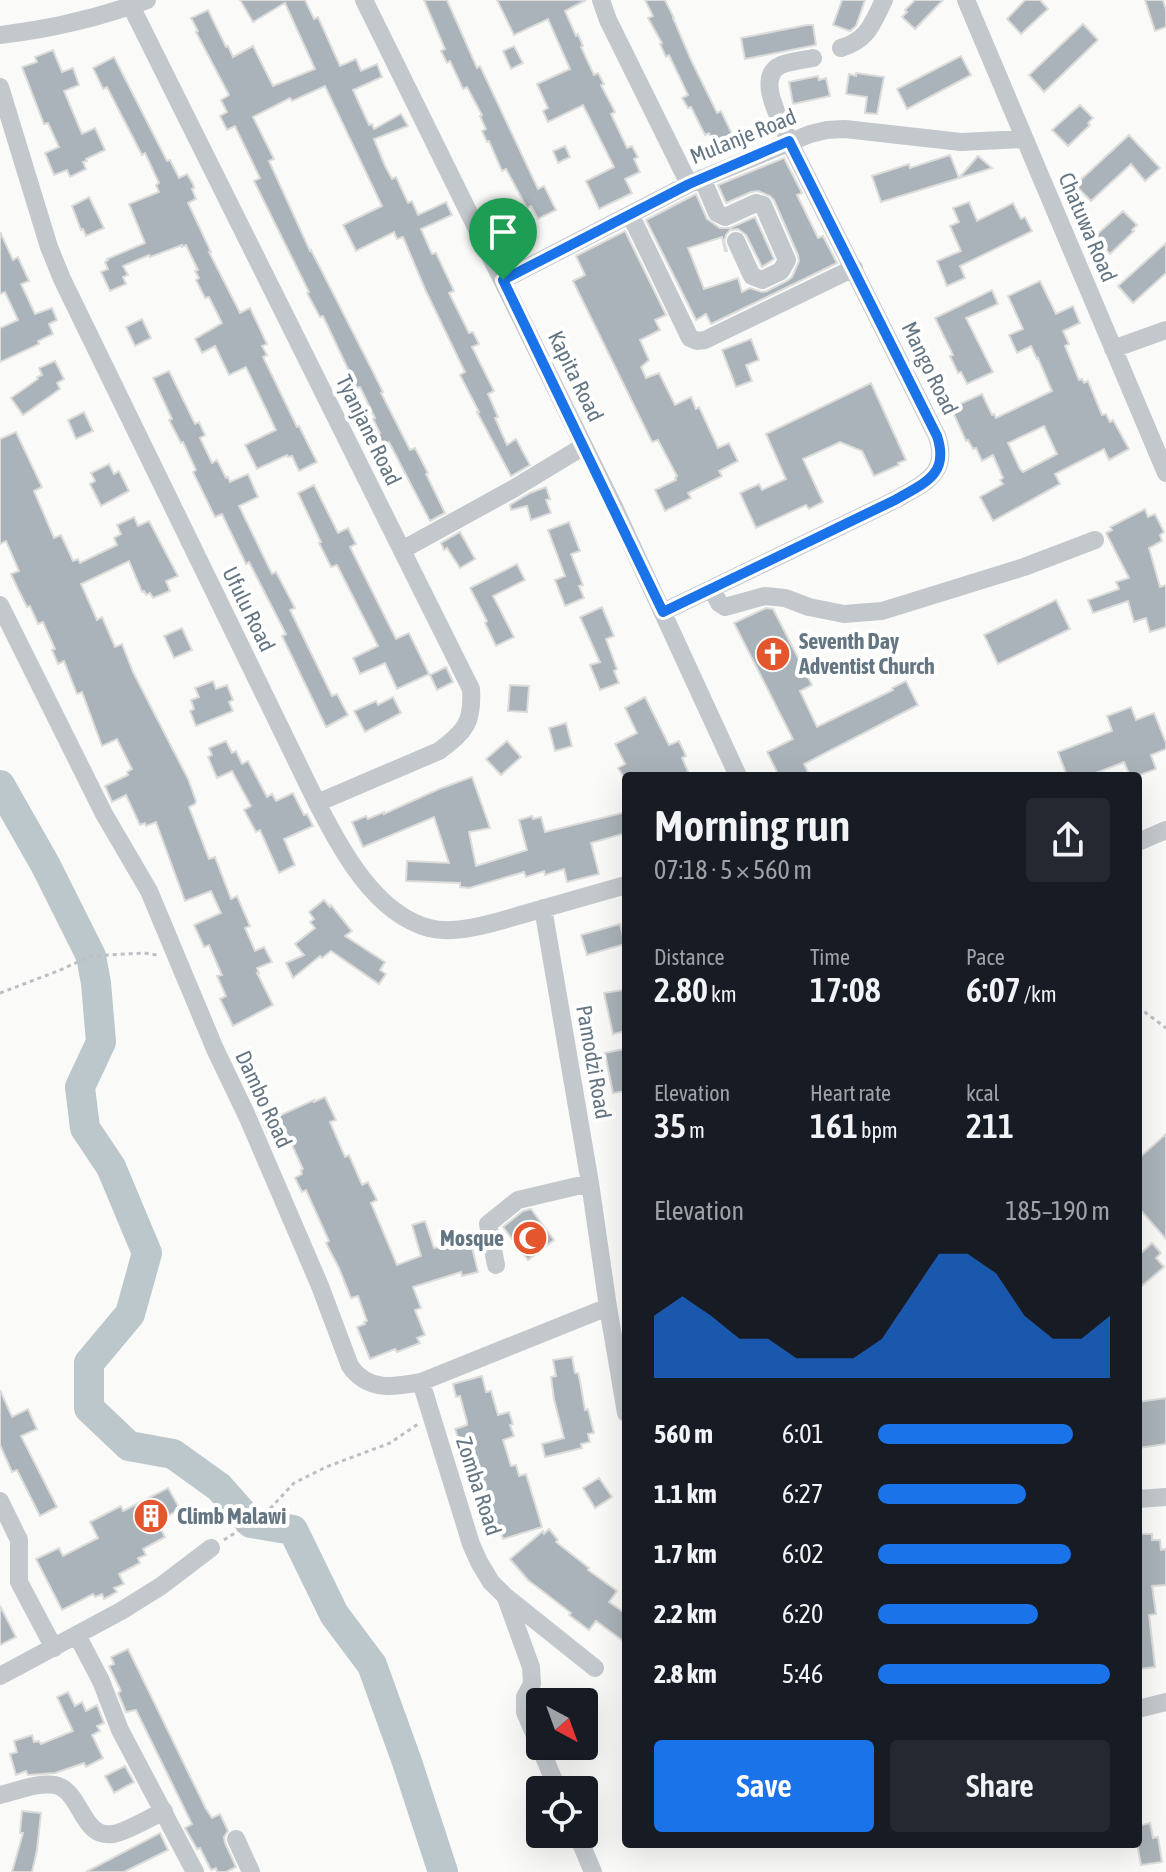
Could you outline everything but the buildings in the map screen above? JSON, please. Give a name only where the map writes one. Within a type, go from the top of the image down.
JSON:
[{"type":"street","name":"Kapita Road","points":[[364,0],[584,446],[736,772]]},
{"type":"street","points":[[601,0],[608,20],[696,181],[717,213],[725,217],[756,203],[763,205],[787,260],[781,271],[762,280],[752,276],[736,241]]},
{"type":"street","points":[[841,48],[857,43],[864,36],[884,0]]},
{"type":"street","name":"Chatuwa Road","points":[[966,0],[1166,473]]},
{"type":"street","points":[[0,35],[55,26],[139,3]]},
{"type":"street","name":"Tyanjane Road","points":[[139,3],[471,689],[472,709],[465,727],[439,751],[317,803]]},
{"type":"street","name":"Mango Road","points":[[663,612],[895,500],[923,484],[939,467],[941,447],[937,436],[789,141],[769,90],[768,80],[781,65],[813,58]]},
{"type":"street","name":"Ufulu Road","points":[[0,87],[58,271],[317,803],[357,872],[388,905],[407,919],[430,929],[457,929],[486,924],[622,886]]},
{"type":"street","name":"Mulanje Road","points":[[503,280],[696,181],[810,134],[845,129],[961,142],[1024,139]]},
{"type":"street","points":[[630,214],[690,338],[697,341],[705,340],[854,268]]},
{"type":"street","points":[[1113,349],[1166,330]]},
{"type":"street","points":[[402,550],[584,446]]},
{"type":"street","points":[[712,589],[719,603],[725,607],[765,596],[785,598],[809,607],[844,614],[882,611],[1024,567],[1095,540]]},
{"type":"street","name":"Dambo Road","points":[[0,605],[104,814],[149,891],[320,1286],[350,1366],[357,1376],[382,1386],[398,1387],[421,1382],[608,1307]]},
{"type":"street","points":[[1142,840],[1166,830]]},
{"type":"street","name":"Pamodzi Road","points":[[543,908],[622,1389]]},
{"type":"street","points":[[496,1265],[488,1224],[518,1200],[590,1183]]},
{"type":"street","name":"Zomba Road","points":[[421,1382],[471,1544],[491,1582],[595,1668]]},
{"type":"street","points":[[1142,1499],[1166,1497]]},
{"type":"street","points":[[0,1501],[19,1540],[19,1582],[54,1648]]},
{"type":"street","points":[[0,1676],[161,1586],[211,1548]]},
{"type":"street","name":"Zomba Road","points":[[505,1596],[531,1667],[532,1684],[525,1697],[525,1712],[552,1776]]},
{"type":"street","points":[[77,1635],[101,1681],[120,1730],[195,1872]]},
{"type":"street","points":[[1142,1708],[1166,1702]]},
{"type":"street","points":[[0,1795],[44,1784],[58,1785],[68,1791],[91,1826],[103,1834],[114,1834],[164,1811]]},
{"type":"street","points":[[236,1839],[251,1872]]},
{"type":"street","points":[[583,1848],[593,1872]]},
{"type":"path","points":[[0,993],[91,956],[144,953],[177,958]]},
{"type":"path","points":[[1142,1010],[1166,1028]]},
{"type":"path","points":[[211,1548],[266,1513],[294,1483],[326,1467],[390,1443],[431,1416]]},
{"type":"waterway","points":[[0,785],[46,866],[91,956],[101,1042],[80,1087],[85,1128],[111,1167],[147,1253],[130,1314],[89,1363],[89,1408],[129,1446],[173,1454],[219,1487],[251,1523],[293,1530],[334,1614],[372,1665],[443,1872]]},
{"type":"place","name":"Seventh Day Adventist Church","points":[[773,654]]},
{"type":"place","name":"Mosque","points":[[530,1238]]},
{"type":"place","name":"Climb Malawi","points":[[151,1516]]},
{"type":"route","points":[[789,141],[937,436],[941,447],[939,467],[923,484],[895,500],[663,612],[503,280],[689,184],[789,141]]}]
